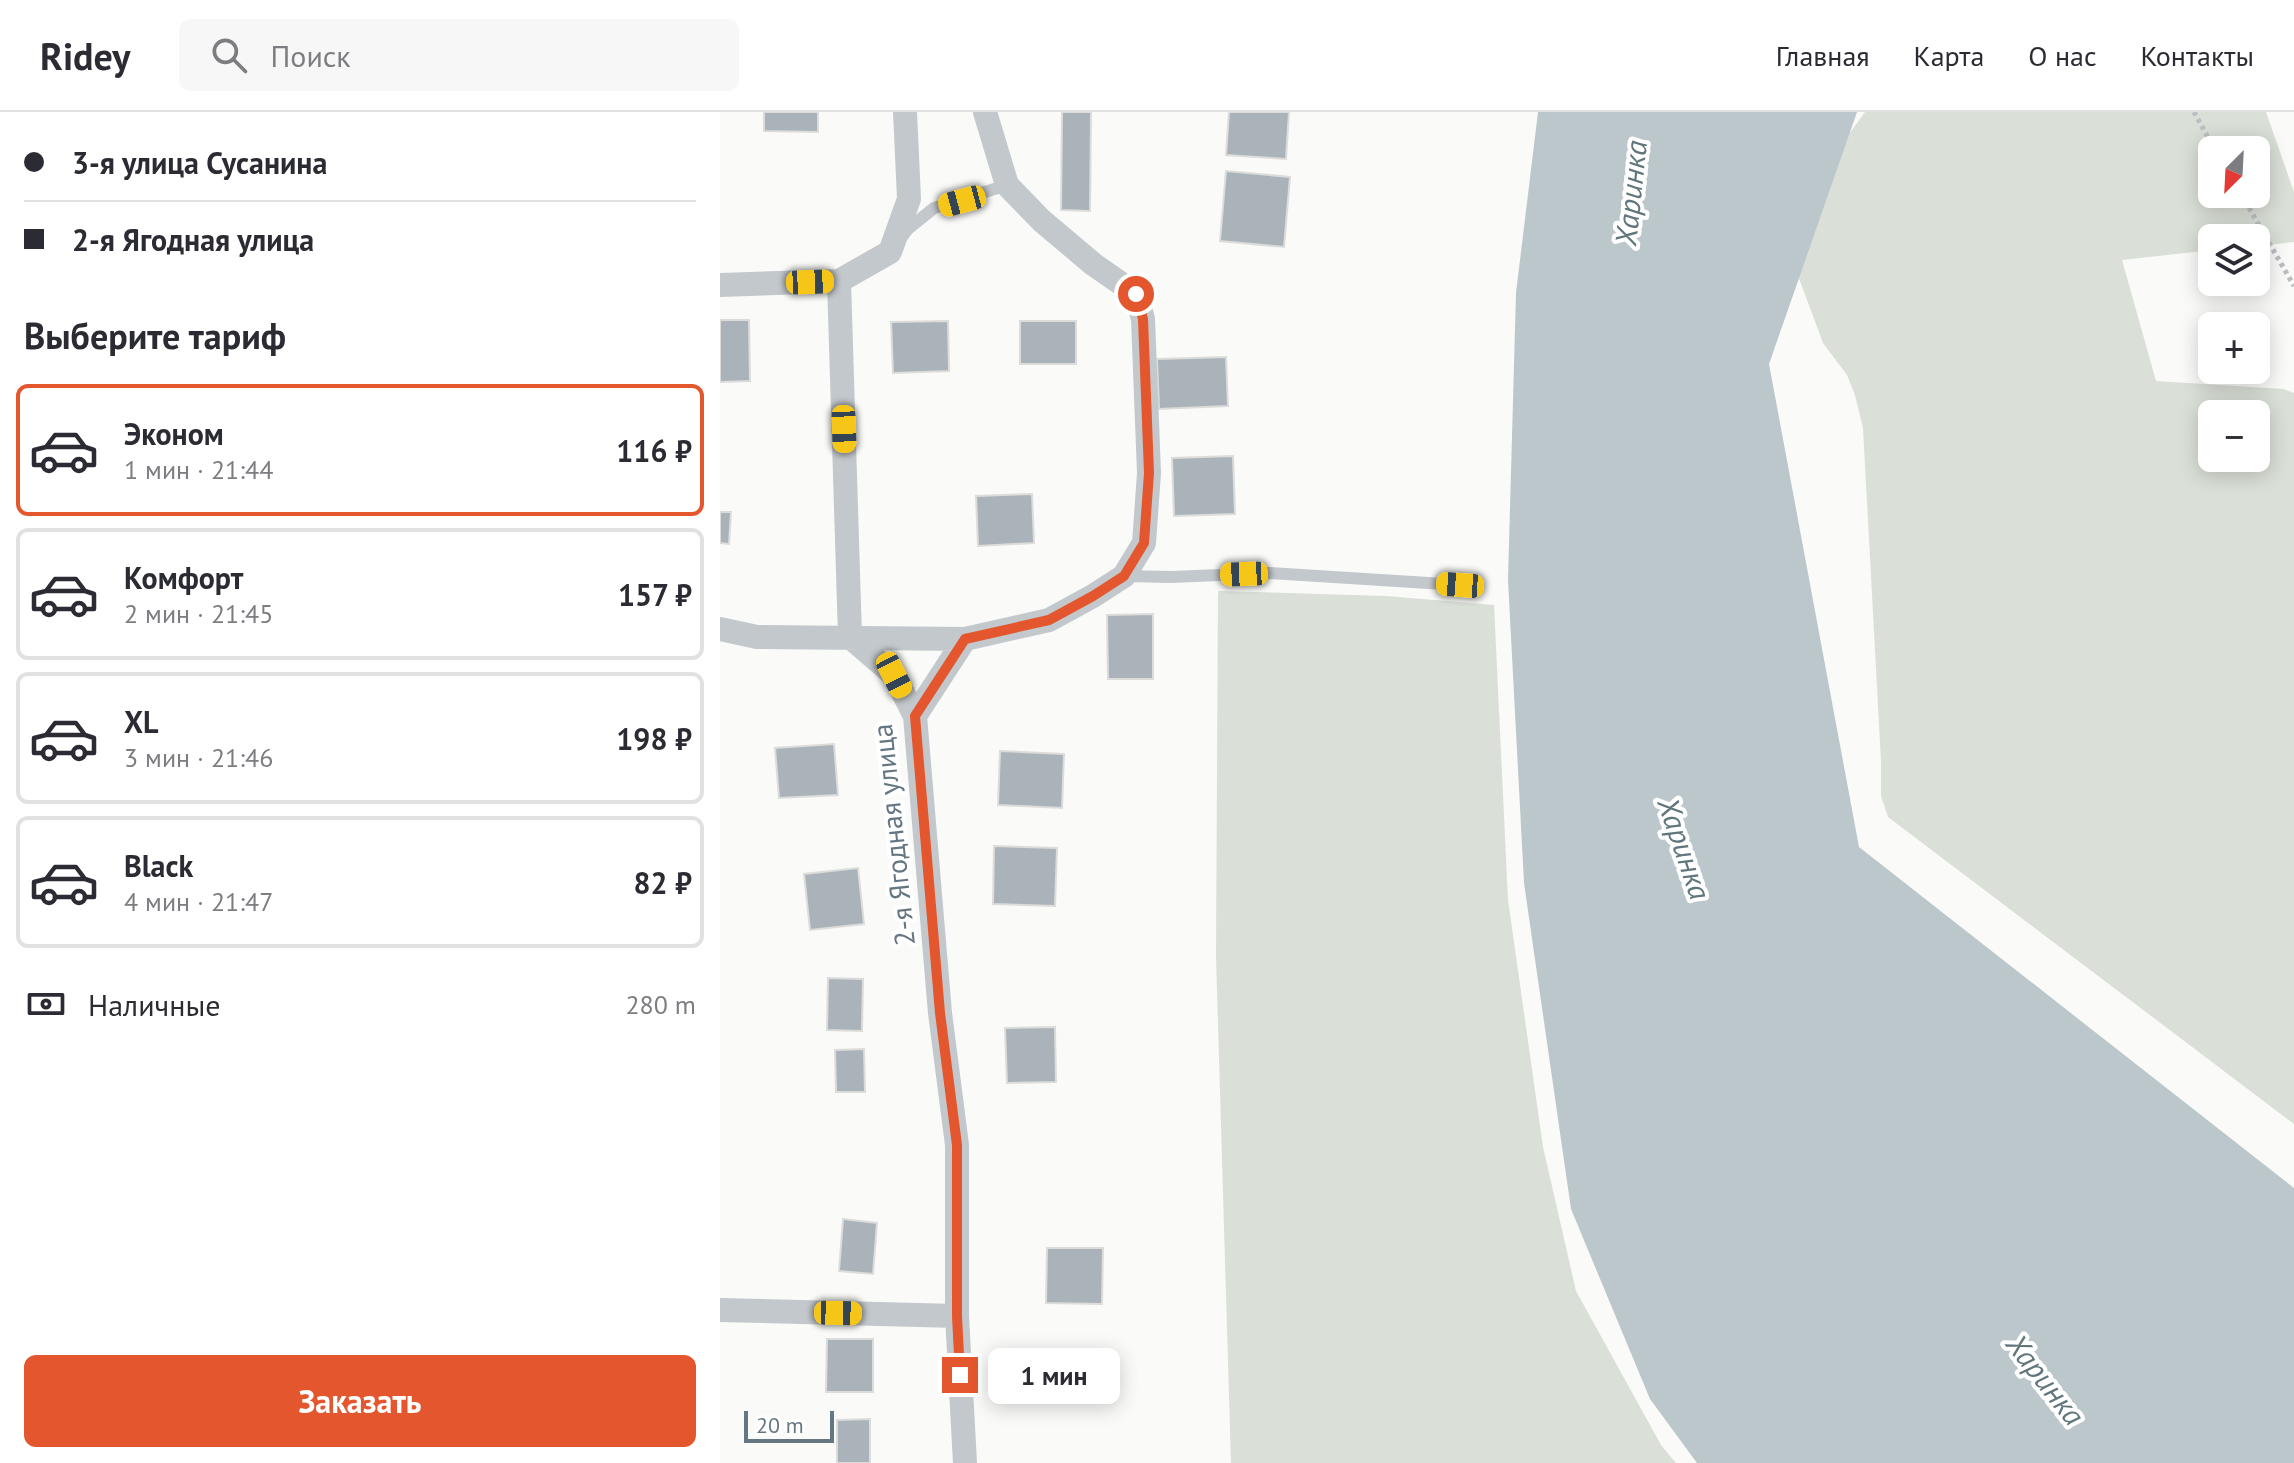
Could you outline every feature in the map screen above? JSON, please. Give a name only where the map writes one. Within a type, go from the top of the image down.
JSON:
[{"type":"street","points":[[720,285],[839,281],[890,252],[909,199],[905,112]]},
{"type":"street","points":[[720,629],[757,637],[965,639],[1049,620],[1124,576],[1144,543],[1149,473],[1143,319],[1136,294],[1093,264],[1042,221],[1007,185],[985,112]]},
{"type":"street","points":[[839,281],[850,637]]},
{"type":"street","name":"2-я Ягодная улица","points":[[850,637],[894,675],[915,716],[940,1013],[957,1145],[957,1316],[965,1463]]},
{"type":"street","points":[[915,716],[965,639]]},
{"type":"street","points":[[720,1310],[957,1316]]},
{"type":"lane","points":[[890,252],[908,229],[934,208],[1007,185]]},
{"type":"lane","points":[[1124,576],[1269,573],[1460,585]]},
{"type":"path","points":[[2194,112],[2207,136]]},
{"type":"path","points":[[2249,208],[2294,286]]},
{"type":"shaded area","points":[[1865,112],[2266,112],[2294,192],[2294,242],[2270,245],[2270,224],[2198,224],[2198,252],[2122,260],[2156,381],[2283,389],[2294,393],[2294,1124],[1888,817],[1881,796],[1863,428],[1847,375],[1823,343],[1794,271],[1794,210]]},
{"type":"shaded area","points":[[1218,591],[1386,596],[1494,605],[1508,900],[1543,1147],[1576,1291],[1661,1445],[1676,1463],[1231,1463],[1216,956]]},
{"type":"water","name":"Харинка","points":[[1538,112],[1857,112],[1769,364],[1859,847],[2294,1188],[2294,1463],[1697,1463],[1650,1399],[1571,1209],[1524,883],[1508,580],[1516,293]]},
{"type":"building","points":[[764,112],[818,112],[818,132],[764,131]]},
{"type":"building","points":[[1062,112],[1091,112],[1090,211],[1061,210]]},
{"type":"building","points":[[1229,112],[1289,112],[1286,159],[1226,155]]},
{"type":"building","points":[[1226,171],[1290,177],[1284,247],[1220,241]]},
{"type":"building","points":[[720,320],[749,320],[750,381],[720,382]]},
{"type":"building","points":[[948,321],[949,371],[893,373],[891,322]]},
{"type":"building","points":[[1020,321],[1076,321],[1076,364],[1020,364]]},
{"type":"building","points":[[1226,357],[1228,406],[1159,409],[1157,359]]},
{"type":"building","points":[[1233,456],[1235,514],[1174,516],[1172,458]]},
{"type":"building","points":[[1032,494],[1034,543],[978,546],[976,496]]},
{"type":"building","points":[[720,512],[731,512],[729,544],[720,543]]},
{"type":"building","points":[[1153,614],[1153,679],[1108,679],[1107,615]]},
{"type":"building","points":[[834,744],[838,795],[779,798],[775,748]]},
{"type":"building","points":[[1000,751],[1064,754],[1062,808],[998,805]]},
{"type":"building","points":[[994,846],[1057,848],[1055,906],[993,904]]},
{"type":"building","points":[[858,868],[864,924],[810,930],[804,874]]},
{"type":"building","points":[[828,978],[863,979],[862,1031],[827,1030]]},
{"type":"building","points":[[1055,1027],[1056,1082],[1007,1083],[1005,1028]]},
{"type":"building","points":[[864,1049],[865,1092],[836,1092],[835,1050]]},
{"type":"building","points":[[843,1219],[877,1223],[873,1274],[839,1271]]},
{"type":"building","points":[[1047,1248],[1103,1248],[1102,1304],[1046,1303]]},
{"type":"building","points":[[827,1339],[873,1339],[873,1392],[826,1392]]},
{"type":"building","points":[[870,1419],[870,1463],[837,1463],[837,1420]]},
{"type":"route","points":[[960,1375],[957,1145],[940,1013],[915,716],[965,639],[1049,620],[1124,576],[1144,543],[1149,473],[1143,319],[1136,294]]}]
